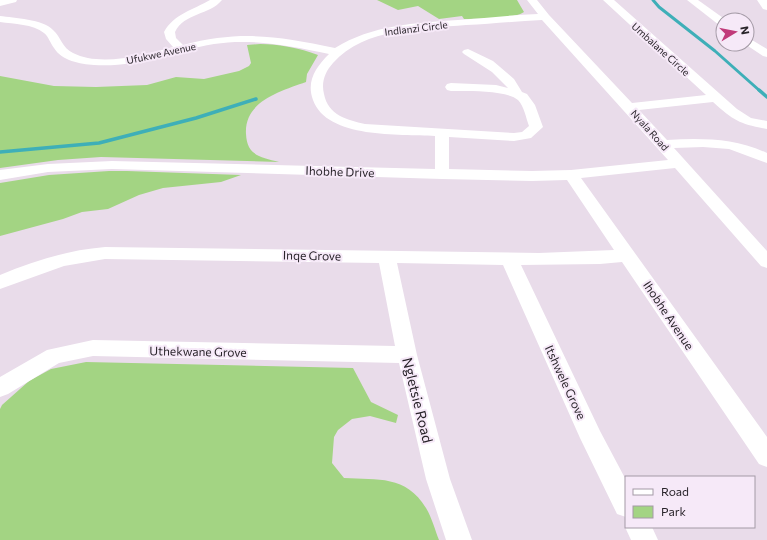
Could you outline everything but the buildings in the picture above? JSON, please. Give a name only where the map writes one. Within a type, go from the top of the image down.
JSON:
[{"type":"street","points":[[0,3],[12,0]]},
{"type":"street","points":[[180,48],[171,42],[168,36],[170,28],[180,20],[210,6],[217,0]]},
{"type":"street","name":"Nyala Road","points":[[532,0],[663,144],[767,262]]},
{"type":"street","name":"Umbalane Circle","points":[[608,0],[732,112],[743,119],[767,125]]},
{"type":"street","points":[[692,0],[715,17]]},
{"type":"street","points":[[762,0],[767,7]]},
{"type":"street","name":"Indlanzi Circle","points":[[516,94],[522,97],[528,104],[536,124],[536,128],[526,135],[514,137],[442,134],[365,128],[346,124],[332,117],[321,106],[316,83],[322,67],[335,52],[364,38],[399,29],[545,16]]},
{"type":"street","name":"Ufukwe Avenue","points":[[0,19],[46,29],[60,49],[67,55],[91,61],[126,61],[180,48],[228,39],[251,38],[272,40],[335,52]]},
{"type":"street","points":[[755,46],[767,54]]},
{"type":"street","points":[[451,87],[496,89],[516,94],[514,87],[496,68],[468,52]]},
{"type":"street","points":[[629,107],[715,98]]},
{"type":"street","points":[[442,134],[442,174]]},
{"type":"street","points":[[663,144],[716,142],[745,149],[767,159]]},
{"type":"street","name":"Ihobhe Drive","points":[[0,175],[55,168],[112,165],[495,176],[571,175],[679,163]]},
{"type":"street","name":"Ihobhe Avenue","points":[[571,175],[767,456]]},
{"type":"street","name":"Inqe Grove","points":[[0,282],[56,261],[86,254],[145,253],[387,256],[509,258],[539,260],[600,258],[628,255]]},
{"type":"street","name":"Ngletsie Road","points":[[387,256],[406,355],[438,479],[459,540]]},
{"type":"street","name":"Itshwele Grove","points":[[509,258],[592,438],[625,503]]},
{"type":"street","name":"Uthekwane Grove","points":[[0,388],[54,356],[93,348],[406,355]]},
{"type":"green space","points":[[377,0],[517,0],[524,12],[519,15],[495,18],[464,19],[462,16],[439,19],[418,6],[398,10]]},
{"type":"green space","points":[[260,44],[289,47],[318,55],[307,74],[306,82],[286,89],[266,99],[251,113],[247,123],[247,141],[252,151],[261,157],[279,162],[101,157],[58,160],[0,168],[0,76],[54,86],[96,87],[147,85],[176,77],[204,79],[239,71],[249,66],[251,63],[247,45]]},
{"type":"green space","points":[[109,171],[241,175],[221,182],[163,188],[139,195],[108,209],[82,212],[63,219],[0,236],[0,183],[49,175]]},
{"type":"green space","points":[[86,362],[353,368],[371,402],[398,415],[396,423],[370,416],[352,419],[338,430],[334,437],[332,463],[344,478],[390,481],[410,490],[418,497],[426,508],[439,540],[0,540],[0,409],[2,405],[29,381],[51,369]]},
{"type":"waterway","points":[[653,0],[659,7],[715,51],[760,91]]},
{"type":"waterway","points":[[759,90],[767,97]]},
{"type":"waterway","points":[[0,152],[99,143],[196,118],[256,99]]}]
